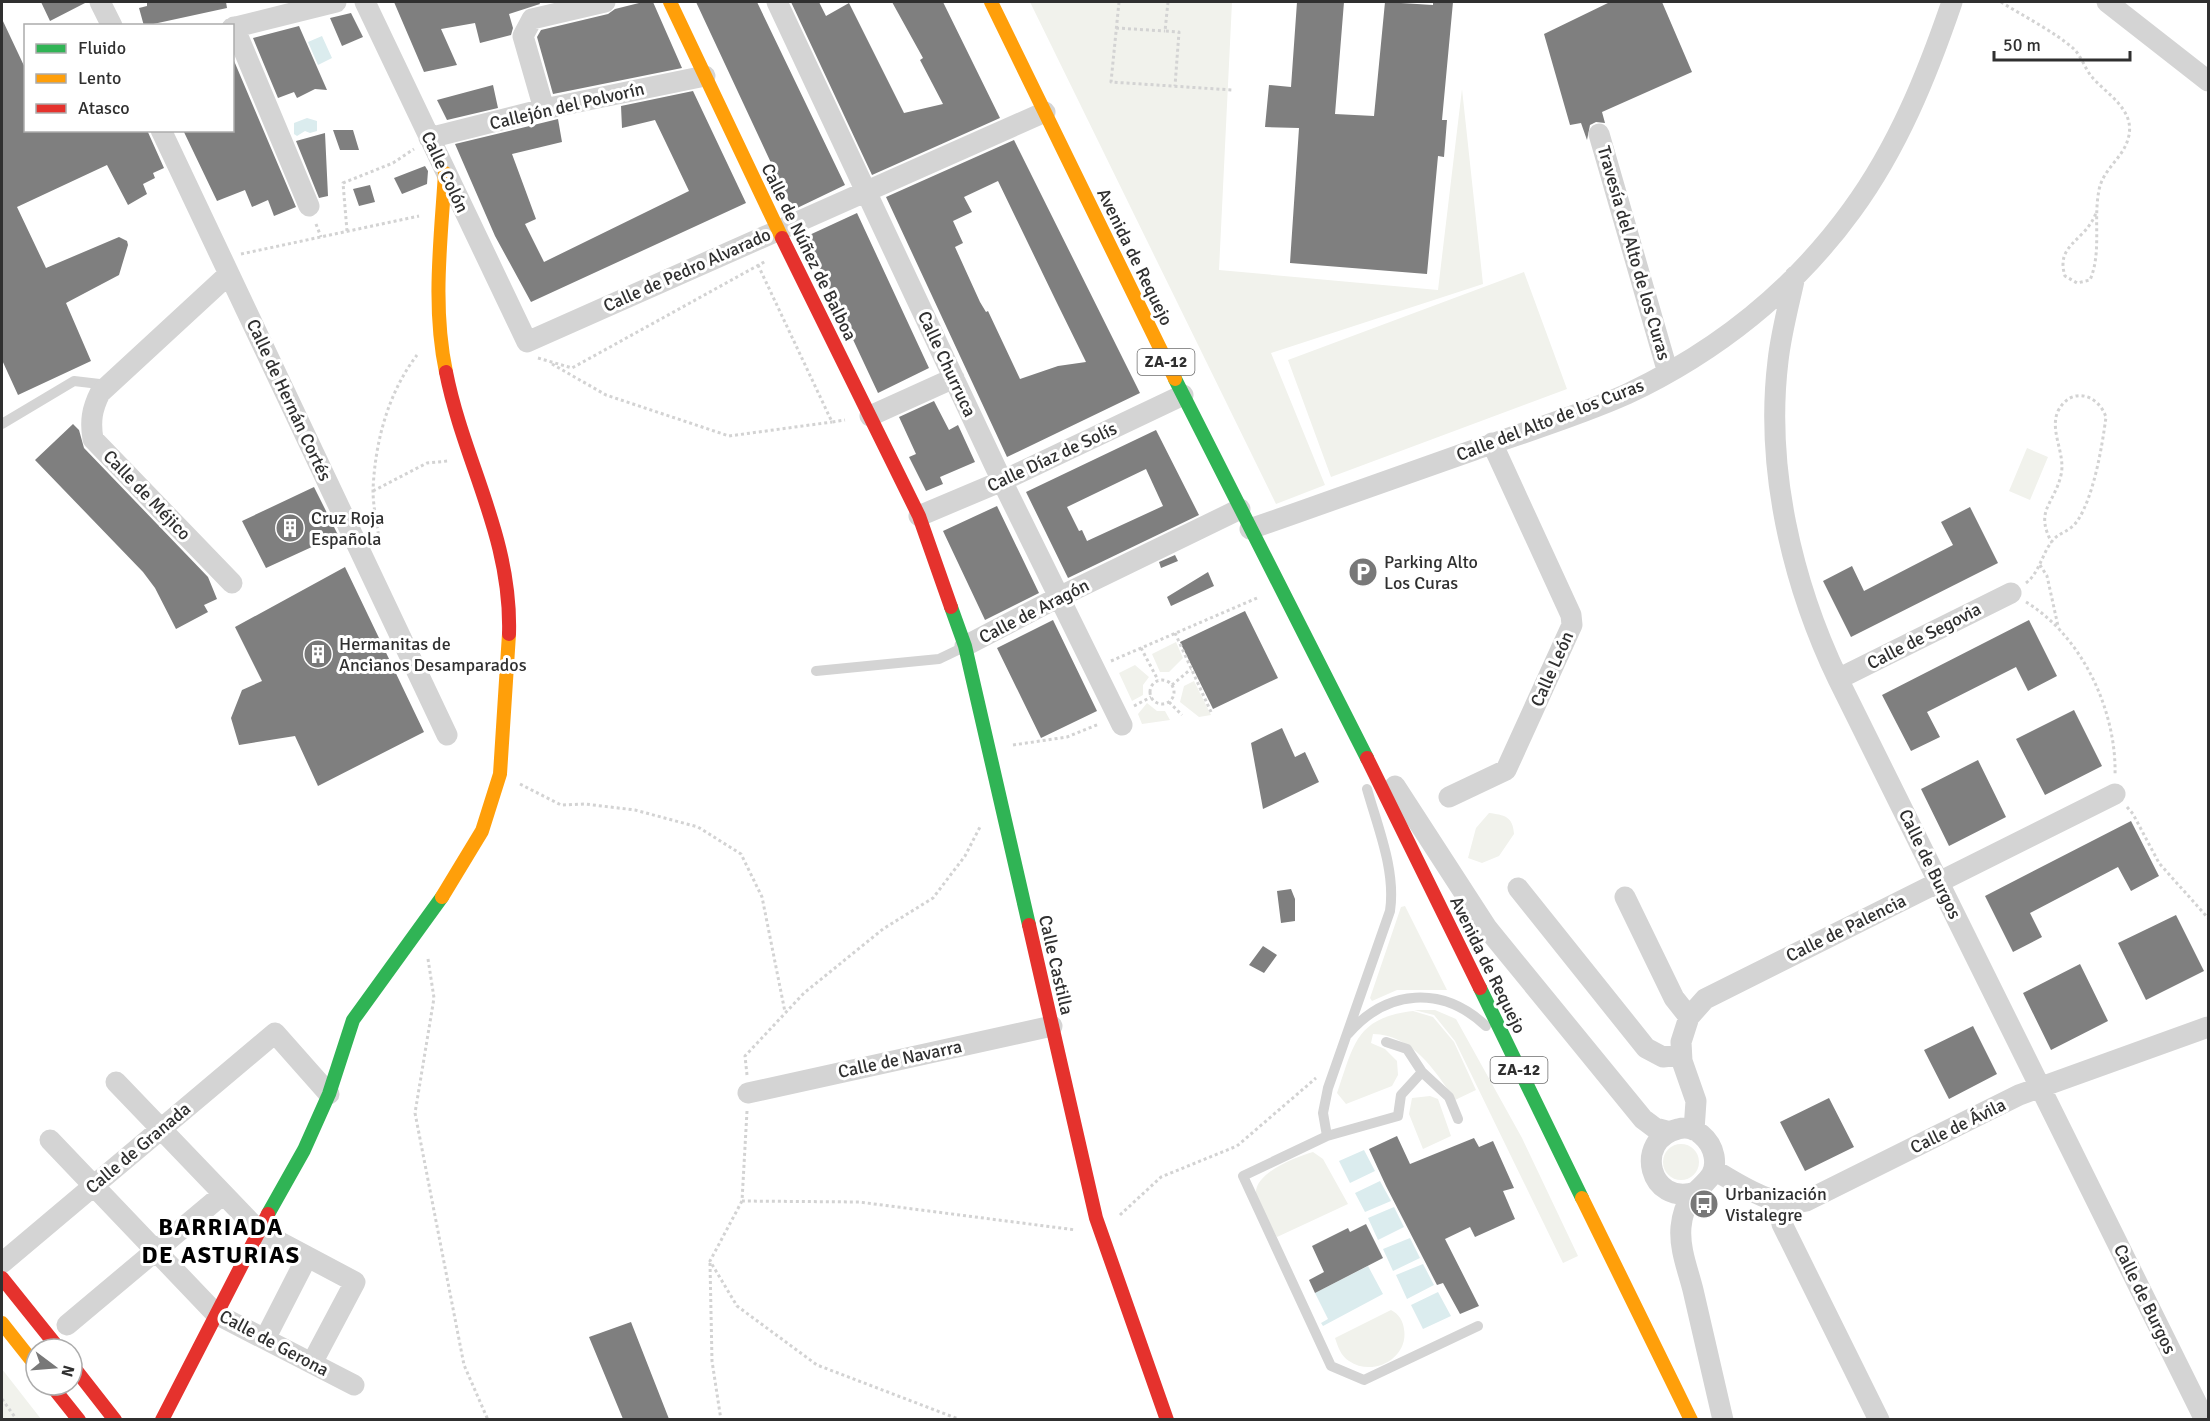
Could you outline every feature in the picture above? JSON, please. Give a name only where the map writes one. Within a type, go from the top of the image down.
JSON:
[{"type":"main road","name":"Calle de Núñez de Balboa","points":[[670,2],[777,229],[919,516]]},
{"type":"main road","name":"Avenida de Requejo","points":[[991,2],[1183,395],[1347,720],[1691,1419]]},
{"type":"main road","points":[[162,1419],[259,1231],[304,1150],[329,1094],[353,1020],[452,884],[482,831],[500,774],[507,693],[510,602],[504,559],[448,383],[441,349],[438,296],[445,173]]},
{"type":"main road","name":"Calle Castilla","points":[[919,516],[965,646],[1101,1233],[1167,1419]]},
{"type":"main road","points":[[2,1278],[49,1337]]},
{"type":"main road","points":[[2,1323],[24,1351]]},
{"type":"main road","points":[[84,1380],[116,1419]]},
{"type":"main road","points":[[61,1397],[79,1419]]},
{"type":"street","points":[[100,2],[111,24]]},
{"type":"street","points":[[234,26],[267,10],[336,2]]},
{"type":"street","name":"Calle Colón","points":[[365,2],[527,342]]},
{"type":"street","points":[[544,109],[523,36],[532,18],[605,2]]},
{"type":"street","name":"Calle Churruca","points":[[777,2],[1002,481],[1120,721]]},
{"type":"street","name":"Calle del Alto de los Curas","points":[[1250,529],[1601,404],[1668,373],[1742,323],[1796,276],[1852,210],[1888,154],[1923,80],[1952,2]]},
{"type":"street","points":[[2107,2],[2208,81]]},
{"type":"street","points":[[234,29],[309,206]]},
{"type":"street","name":"Callejón del Polvorín","points":[[429,138],[544,109],[705,76]]},
{"type":"street","name":"Calle de Pedro Alvarado","points":[[527,342],[777,229],[1045,112]]},
{"type":"street","name":"Calle de Hernán Cortés","points":[[162,132],[447,735]]},
{"type":"street","name":"Travesía del Alto de los Curas","points":[[1599,134],[1668,373]]},
{"type":"street","name":"Calle de Méjico","points":[[225,266],[108,386],[93,407],[90,421],[93,439],[232,583]]},
{"type":"street","name":"Calle de Burgos","points":[[1796,276],[1780,349],[1776,417],[1784,511],[1803,592],[1838,679],[2205,1419]]},
{"type":"street","points":[[1742,323],[1757,323],[1771,328],[1777,336],[1780,349]]},
{"type":"street","points":[[870,417],[954,378]]},
{"type":"street","name":"Calle Díaz de Solís","points":[[919,516],[1002,481],[1183,395]]},
{"type":"street","name":"Calle León","points":[[1449,797],[1506,770],[1572,625],[1571,615],[1492,443]]},
{"type":"street","name":"Calle de Aragón","points":[[965,646],[1059,597],[1240,509]]},
{"type":"street","name":"Calle de Segovia","points":[[1838,679],[2011,593]]},
{"type":"street","points":[[1347,720],[1413,812],[1474,909],[1500,945],[1643,1119],[1655,1128],[1670,1132]]},
{"type":"street","name":"Calle de Palencia","points":[[1694,1130],[1696,1101],[1681,1055],[1682,1036],[1689,1017],[1700,1003],[1712,994],[2115,794]]},
{"type":"street","points":[[1518,888],[1646,1047],[1663,1057],[1681,1055]]},
{"type":"street","points":[[1625,897],[1674,998],[1689,1017]]},
{"type":"street","name":"Calle de Navarra","points":[[748,1093],[1052,1026]]},
{"type":"street","name":"Calle de Ávila","points":[[1714,1170],[1777,1201],[1794,1203],[1814,1198],[2013,1099],[2208,1027]]},
{"type":"street","name":"Calle de Granada","points":[[2,1263],[275,1033],[329,1094]]},
{"type":"street","points":[[116,1082],[259,1231],[355,1282],[312,1363]]},
{"type":"street","points":[[1696,1192],[1673,1193],[1661,1186],[1651,1166],[1653,1150],[1670,1132],[1682,1128],[1694,1130],[1711,1146],[1714,1159],[1714,1170],[1706,1185],[1696,1192],[1686,1206],[1681,1238],[1723,1419]]},
{"type":"street","name":"Calle de Gerona","points":[[50,1140],[216,1314],[354,1385]]},
{"type":"street","points":[[67,1325],[222,1195]]},
{"type":"street","points":[[1777,1201],[1782,1224],[1879,1419]]},
{"type":"street","points":[[265,1339],[307,1257]]},
{"type":"lane","points":[[2,424],[74,381],[108,386]]},
{"type":"lane","name":"Calle de Aragón","points":[[816,671],[939,659],[965,646]]},
{"type":"lane","name":"Avenida de Requejo","points":[[1327,1136],[1323,1113],[1332,1072],[1390,911],[1392,894],[1389,872],[1347,720]]},
{"type":"lane","points":[[1344,1039],[1363,1017],[1382,1005],[1431,997],[1453,1003],[1479,1020],[1507,1046]]},
{"type":"lane","points":[[1386,1042],[1407,1049],[1418,1062],[1422,1072],[1449,1097],[1458,1119]]},
{"type":"lane","points":[[1422,1072],[1401,1095],[1398,1116],[1327,1136],[1243,1176],[1331,1366],[1364,1380],[1478,1326]]},
{"type":"path","points":[[1119,2],[1111,82],[1232,90]]},
{"type":"path","points":[[1165,31],[1168,2]]},
{"type":"path","points":[[2001,2],[2074,50],[2092,76],[2120,104],[2126,114],[2130,129],[2128,140],[2101,181],[2096,213],[2096,267],[2090,280],[2077,283],[2065,276],[2061,263],[2066,249],[2091,227],[2096,213]]},
{"type":"path","points":[[1116,28],[1179,32],[1175,86]]},
{"type":"path","points":[[347,231],[343,183],[393,164],[429,138]]},
{"type":"path","points":[[225,266],[347,231],[443,210]]},
{"type":"path","points":[[527,342],[540,361],[572,368],[787,249]]},
{"type":"path","points":[[758,265],[832,422]]},
{"type":"path","points":[[381,557],[373,491],[382,427],[399,381],[417,355],[441,349]]},
{"type":"path","points":[[550,363],[606,395],[729,436],[870,417]]},
{"type":"path","points":[[2052,543],[2045,530],[2043,518],[2061,474],[2061,452],[2056,421],[2058,411],[2074,396],[2084,395],[2094,399],[2102,407],[2106,417],[2088,497],[2079,518],[2067,533],[2052,543],[2029,582],[2011,593],[2048,615],[2093,680],[2104,705],[2111,732],[2115,763],[2115,794],[2133,814],[2159,863],[2208,918]]},
{"type":"path","points":[[373,491],[426,463],[472,459]]},
{"type":"path","points":[[2040,566],[2047,576],[2058,628]]},
{"type":"path","points":[[1094,668],[1280,588]]},
{"type":"path","points":[[1175,633],[1211,712]]},
{"type":"path","points":[[1141,648],[1158,680]]},
{"type":"path","points":[[1172,685],[1191,669]]},
{"type":"path","points":[[1158,680],[1166,680],[1172,685],[1174,693],[1169,702],[1160,704],[1151,697],[1150,689],[1158,680]]},
{"type":"path","points":[[1169,702],[1182,715]]},
{"type":"path","points":[[988,748],[1067,737],[1120,721]]},
{"type":"path","points":[[500,774],[561,805],[585,804],[635,810],[698,827],[741,854],[762,897],[785,1013]]},
{"type":"path","points":[[721,1419],[712,1361],[710,1261],[742,1201],[748,1093],[745,1056],[804,993],[884,929],[933,898],[965,856],[984,819]]},
{"type":"path","points":[[427,956],[434,998],[415,1113],[464,1365],[488,1419]]},
{"type":"path","points":[[742,1201],[859,1202],[1101,1233],[1161,1177],[1237,1146],[1300,1089],[1313,1080],[1332,1072]]},
{"type":"path","points":[[710,1261],[737,1306],[817,1365],[961,1419]]},
{"type":"path","points":[[2,1399],[17,1419]]},
{"type":"shaded area","points":[[1030,2],[1232,2],[1219,270],[1438,290],[1462,89],[1483,284],[1271,353],[1325,485],[1276,504]]},
{"type":"shaded area","points":[[322,36],[332,58],[318,65],[308,42]]},
{"type":"shaded area","points":[[307,118],[317,121],[317,131],[310,133],[305,131],[297,136],[294,134],[294,123]]},
{"type":"shaded area","points":[[1524,272],[1567,389],[1331,477],[1288,360]]},
{"type":"shaded area","points":[[2027,448],[2048,457],[2030,500],[2009,491]]},
{"type":"shaded area","points":[[1176,642],[1183,658],[1169,672],[1160,672],[1152,654]]},
{"type":"shaded area","points":[[1135,665],[1149,677],[1143,685],[1143,695],[1132,701],[1119,673]]},
{"type":"shaded area","points":[[1194,681],[1211,715],[1199,717],[1180,702],[1184,686]]},
{"type":"shaded area","points":[[1147,703],[1157,711],[1165,711],[1170,720],[1142,724],[1138,714]]},
{"type":"shaded area","points":[[1489,813],[1510,820],[1514,834],[1499,856],[1482,863],[1468,858],[1476,828]]},
{"type":"shaded area","points":[[1405,906],[1447,990],[1397,990],[1372,1001],[1370,998],[1401,907]]},
{"type":"shaded area","points":[[1414,1010],[1435,1010],[1456,1019],[1522,1138],[1578,1256],[1563,1263],[1455,1041],[1434,1015]]},
{"type":"shaded area","points":[[1413,1011],[1433,1017],[1454,1042],[1476,1090],[1455,1100],[1430,1066],[1411,1047],[1399,1040],[1373,1034],[1371,1043],[1385,1049],[1397,1061],[1398,1075],[1392,1086],[1346,1104],[1337,1093],[1353,1048],[1360,1037],[1368,1027],[1379,1020]]},
{"type":"shaded area","points":[[1430,1096],[1438,1099],[1451,1136],[1423,1149],[1409,1114],[1412,1098]]},
{"type":"shaded area","points":[[1681,1144],[1694,1149],[1699,1162],[1694,1175],[1681,1180],[1668,1175],[1663,1162],[1668,1149]]},
{"type":"shaded area","points":[[1364,1150],[1375,1171],[1350,1183],[1339,1161]]},
{"type":"shaded area","points":[[1313,1152],[1323,1159],[1348,1204],[1277,1237],[1262,1211],[1256,1195],[1257,1187],[1268,1173],[1277,1167]]},
{"type":"shaded area","points":[[1380,1181],[1391,1201],[1365,1212],[1355,1193]]},
{"type":"shaded area","points":[[1394,1207],[1404,1227],[1378,1240],[1368,1218]]},
{"type":"shaded area","points":[[1410,1238],[1420,1258],[1393,1271],[1383,1249]]},
{"type":"shaded area","points":[[1423,1264],[1434,1285],[1407,1299],[1396,1275]]},
{"type":"shaded area","points":[[1368,1266],[1383,1294],[1323,1326],[1321,1323],[1328,1319],[1315,1293]]},
{"type":"shaded area","points":[[1438,1292],[1451,1316],[1423,1329],[1411,1305]]},
{"type":"shaded area","points":[[1391,1310],[1400,1318],[1404,1329],[1401,1348],[1395,1356],[1379,1366],[1369,1367],[1359,1366],[1346,1359],[1335,1338]]},
{"type":"shaded area","points":[[2,1369],[41,1419],[2,1419]]},
{"type":"building","points":[[41,2],[87,2],[50,21]]},
{"type":"building","points":[[147,2],[226,2],[227,8],[153,24],[143,24],[139,8],[147,6]]},
{"type":"building","points":[[394,2],[539,2],[540,4],[509,14],[513,28],[511,35],[480,43],[475,23],[441,29],[457,65],[424,72]]},
{"type":"building","points":[[643,2],[653,2],[682,68],[553,94],[537,37],[541,30],[608,14],[615,9]]},
{"type":"building","points":[[696,2],[757,2],[845,185],[793,210]]},
{"type":"building","points":[[791,2],[819,2],[826,16],[849,3],[904,113],[943,104],[920,60],[923,58],[892,2],[943,2],[1000,118],[872,175]]},
{"type":"building","points":[[1297,2],[1344,2],[1335,114],[1374,116],[1385,2],[1433,5],[1433,2],[1453,2],[1442,120],[1447,120],[1444,157],[1438,156],[1427,274],[1290,263],[1299,128],[1265,127],[1269,85],[1291,87]]},
{"type":"building","points":[[1610,2],[1662,2],[1692,72],[1602,112],[1605,123],[1596,122],[1590,125],[1587,140],[1581,123],[1570,125],[1544,34]]},
{"type":"building","points":[[351,13],[363,37],[342,46],[330,18]]},
{"type":"building","points":[[2,19],[24,66],[24,132],[148,132],[164,168],[153,173],[155,178],[143,184],[147,194],[128,205],[107,165],[17,207],[46,268],[119,237],[127,241],[128,245],[119,275],[66,303],[91,361],[18,395],[2,360]]},
{"type":"building","points":[[299,26],[327,90],[315,89],[297,98],[294,92],[278,98],[253,38]]},
{"type":"building","points":[[234,61],[296,207],[274,216],[268,200],[252,207],[245,190],[217,201],[184,132],[234,132]]},
{"type":"building","points":[[493,85],[498,108],[447,120],[437,100]]},
{"type":"building","points":[[693,91],[746,203],[531,302],[495,236],[455,144],[558,119],[562,142],[512,154],[536,219],[525,224],[544,262],[689,191],[655,120],[622,128],[621,106]]},
{"type":"building","points":[[333,130],[353,130],[359,150],[340,150]]},
{"type":"building","points":[[325,133],[328,196],[319,198],[296,141]]},
{"type":"building","points":[[1014,140],[1140,393],[1007,457],[886,197]],"holes":[[[998,181],[1086,362],[1058,366],[1020,379],[988,311],[986,312],[980,302],[955,247],[963,243],[953,221],[972,212],[964,197]]]},
{"type":"building","points":[[425,166],[428,171],[427,184],[402,194],[394,178]]},
{"type":"building","points":[[370,185],[375,202],[359,206],[353,189]]},
{"type":"building","points":[[857,213],[929,368],[878,393],[805,237]]},
{"type":"building","points":[[934,401],[949,430],[958,425],[975,462],[940,477],[943,484],[926,491],[909,457],[916,454],[899,417]]},
{"type":"building","points":[[73,424],[79,430],[84,448],[208,577],[217,599],[204,605],[208,612],[176,629],[155,588],[143,572],[35,460]]},
{"type":"building","points":[[1156,430],[1199,515],[1068,578],[1026,492]],"holes":[[[1146,469],[1163,506],[1087,541],[1082,530],[1079,531],[1067,507]]]},
{"type":"building","name":"Cruz Roja Española","points":[[314,487],[338,535],[266,568],[242,521]]},
{"type":"building","points":[[997,506],[1039,593],[985,620],[943,531]]},
{"type":"building","points":[[1970,507],[1998,563],[1851,637],[1823,581],[1852,566],[1864,591],[1953,545],[1941,522]]},
{"type":"building","points":[[1175,555],[1178,561],[1161,568],[1159,562]]},
{"type":"building","name":"Hermanitas de Ancianos Desamparados","points":[[345,567],[424,732],[318,786],[295,736],[239,745],[231,718],[242,690],[262,681],[235,627]]},
{"type":"building","points":[[1208,572],[1214,586],[1171,606],[1167,597]]},
{"type":"building","points":[[1245,611],[1278,678],[1213,709],[1180,642]]},
{"type":"building","points":[[1053,620],[1097,711],[1041,738],[997,648]]},
{"type":"building","points":[[2029,620],[2057,676],[2028,691],[2016,667],[1927,712],[1940,737],[1911,751],[1882,695]]},
{"type":"building","points":[[2074,710],[2102,766],[2045,795],[2016,739]]},
{"type":"building","points":[[1282,728],[1295,757],[1305,752],[1319,782],[1263,809],[1251,743]]},
{"type":"building","points":[[1978,760],[2006,817],[1949,846],[1921,789]]},
{"type":"building","points":[[2131,821],[2159,876],[2131,891],[2118,867],[2030,913],[2042,937],[2013,952],[1985,896]]},
{"type":"building","points":[[1291,889],[1295,899],[1295,921],[1281,923],[1277,891]]},
{"type":"building","points":[[2176,915],[2204,971],[2146,1000],[2118,943]]},
{"type":"building","points":[[1263,946],[1277,955],[1264,973],[1249,965]]},
{"type":"building","points":[[2080,964],[2108,1021],[2051,1050],[2023,993]]},
{"type":"building","points":[[1973,1026],[1997,1074],[1949,1099],[1924,1050]]},
{"type":"building","points":[[1829,1098],[1854,1147],[1805,1171],[1780,1122]]},
{"type":"building","points":[[1397,1136],[1410,1164],[1474,1138],[1479,1147],[1493,1141],[1514,1188],[1503,1191],[1515,1219],[1475,1237],[1470,1227],[1445,1239],[1479,1306],[1460,1314],[1443,1283],[1437,1285],[1369,1149]]},
{"type":"building","points":[[1366,1224],[1383,1258],[1315,1293],[1309,1280],[1324,1272],[1312,1246],[1348,1228],[1350,1232]]},
{"type":"building","points":[[631,1322],[669,1419],[623,1419],[589,1337]]},
{"type":"traffic: fast","points":[[1175,379],[1367,758]]},
{"type":"traffic: fast","points":[[951,607],[965,646],[1029,925]]},
{"type":"traffic: fast","points":[[268,1214],[304,1150],[329,1094],[353,1020],[442,897]]},
{"type":"traffic: fast","points":[[1480,988],[1582,1198]]},
{"type":"traffic: slow","points":[[670,2],[782,238]]},
{"type":"traffic: slow","points":[[991,2],[1175,379]]},
{"type":"traffic: slow","points":[[445,173],[438,297],[446,372]]},
{"type":"traffic: slow","points":[[442,897],[482,831],[500,774],[509,634]]},
{"type":"traffic: slow","points":[[1582,1198],[1691,1420]]},
{"type":"traffic: slow","points":[[2,1323],[24,1351]]},
{"type":"traffic: jam","points":[[782,238],[919,516],[951,607]]},
{"type":"traffic: jam","points":[[446,372],[503,565],[508,599],[509,634]]},
{"type":"traffic: jam","points":[[1367,758],[1480,988]]},
{"type":"traffic: jam","points":[[1029,925],[1096,1218],[1167,1420]]},
{"type":"traffic: jam","points":[[162,1420],[268,1214]]},
{"type":"traffic: jam","points":[[2,1278],[49,1337]]},
{"type":"traffic: jam","points":[[84,1380],[115,1420]]},
{"type":"traffic: jam","points":[[61,1397],[79,1420]]},
{"type":"place","name":"Cruz Roja Española","points":[[290,528]]},
{"type":"place","name":"Parking Alto Los Curas","points":[[1363,572]]},
{"type":"place","name":"Hermanitas de Ancianos Desamparados","points":[[318,654]]},
{"type":"place","name":"Urbanización Vistalegre","points":[[1704,1204]]},
{"type":"district","name":"BARRIADA DE ASTURIAS","points":[[221,1241]]}]
